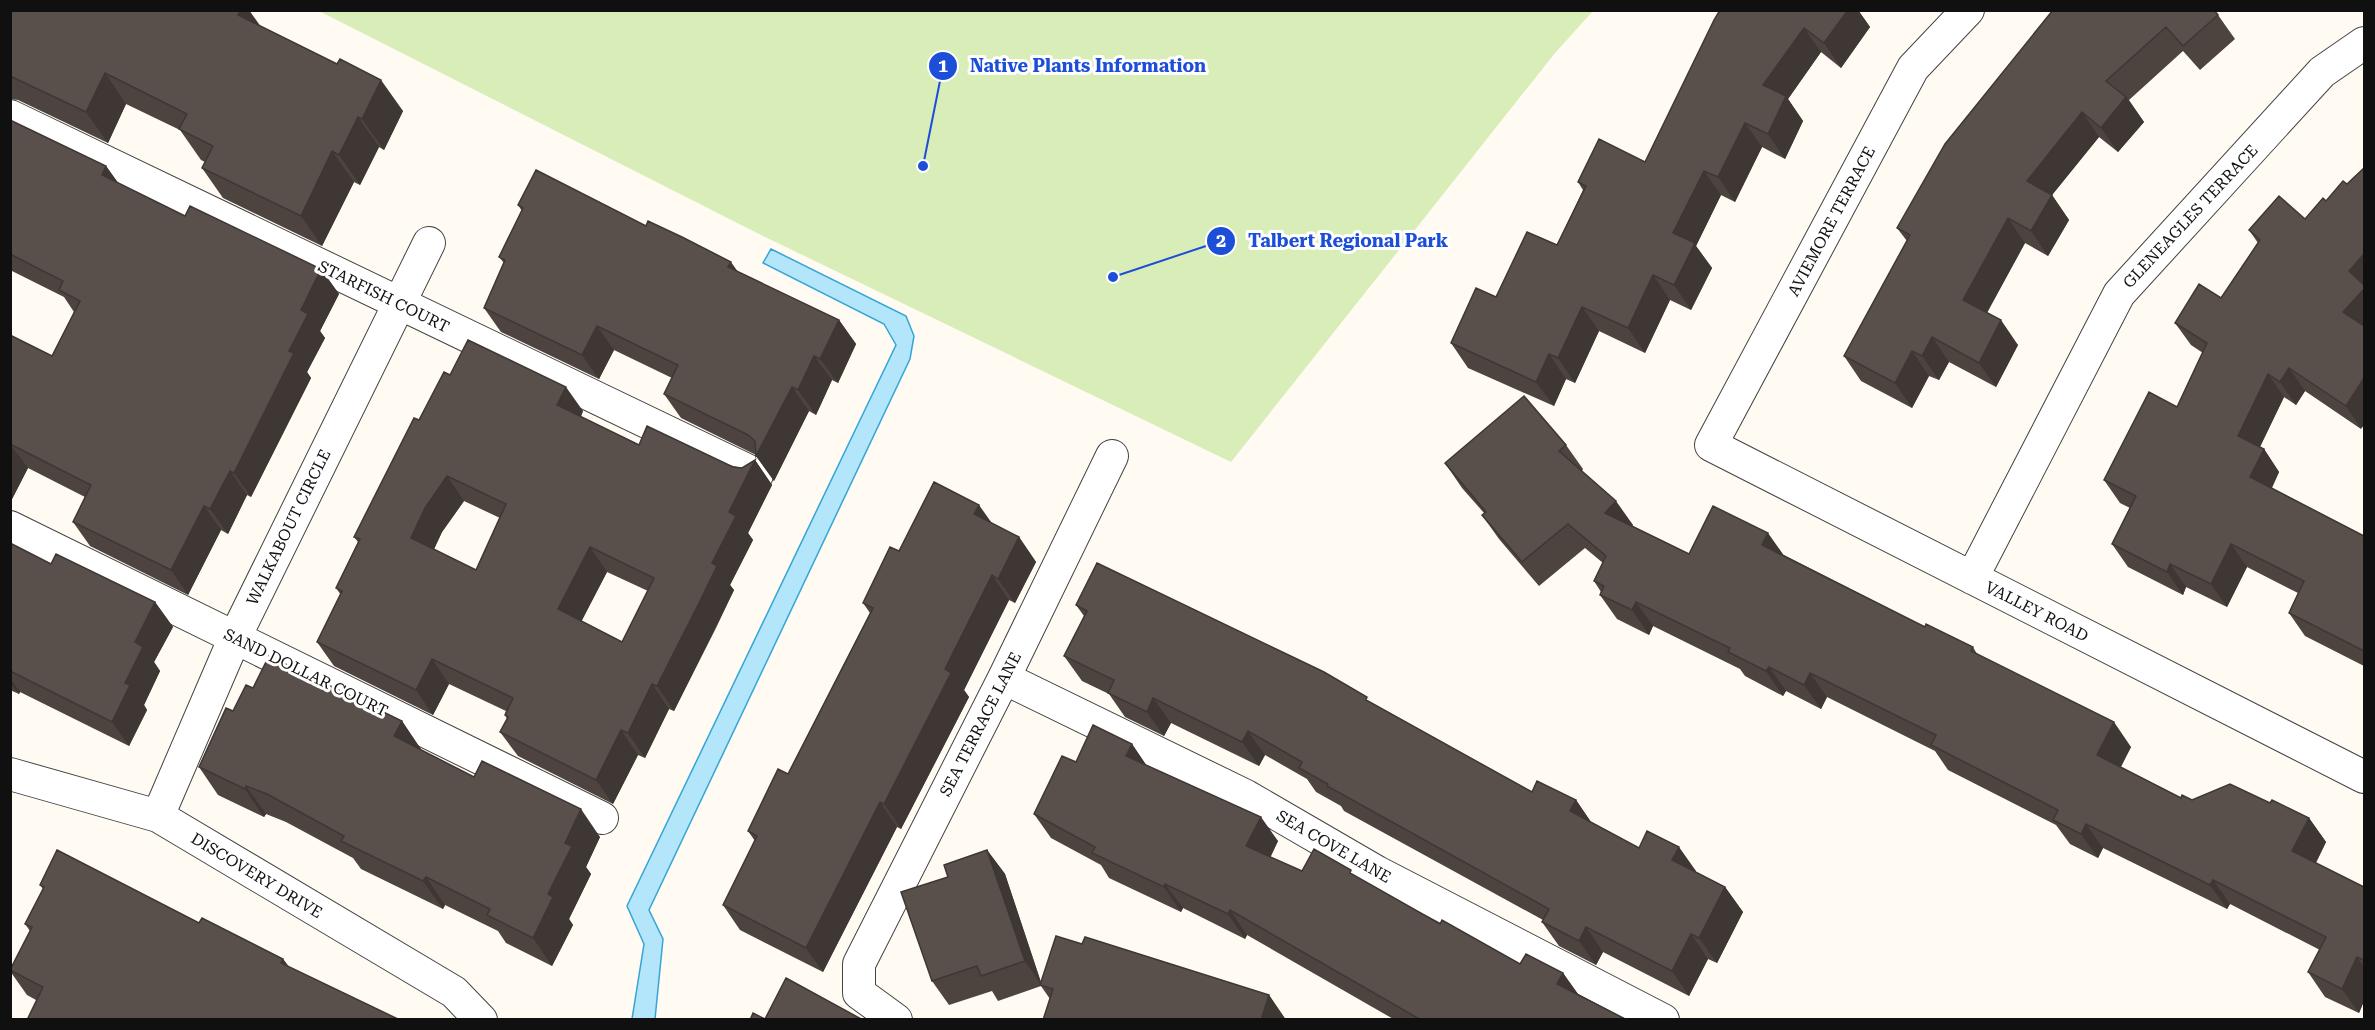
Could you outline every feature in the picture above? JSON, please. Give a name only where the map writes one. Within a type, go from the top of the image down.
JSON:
[{"type":"street","name":"AVIEMORE TERRACE","points":[[1711,445],[1913,68],[1968,10]]},
{"type":"street","name":"GLENEAGLES TERRACE","points":[[1972,578],[2119,294],[2322,72],[2364,43]]},
{"type":"street","name":"STARFISH COURT","points":[[10,116],[757,475]]},
{"type":"street","name":"WALKABOUT CIRCLE","points":[[158,816],[235,637],[429,243]]},
{"type":"street","name":"VALLEY ROAD","points":[[1711,445],[2364,777]]},
{"type":"street","name":"SEA TERRACE LANE","points":[[896,1020],[859,993],[859,964],[1004,678],[1112,456]]},
{"type":"street","name":"SAND DOLLAR COURT","points":[[10,526],[602,818]]},
{"type":"street","name":"SEA COVE LANE","points":[[1004,678],[1246,796],[1377,872],[1663,1020]]},
{"type":"street","name":"DISCOVERY DRIVE","points":[[10,774],[158,816],[454,992],[481,1020]]},
{"type":"green space","points":[[319,11],[1593,11],[1555,53],[1231,462],[757,233]]},
{"type":"water","points":[[771,249],[906,316],[914,336],[910,359],[649,910],[663,939],[655,1019],[632,1019],[644,944],[627,906],[896,345],[884,324],[763,263]]},
{"type":"building","points":[[10,10],[241,10],[238,15],[337,64],[340,59],[381,80],[362,119],[358,117],[339,155],[332,151],[301,216],[202,168],[213,146],[179,129],[187,114],[105,73],[86,112],[10,76]]},
{"type":"building","points":[[1720,10],[1848,10],[1824,43],[1804,28],[1763,85],[1786,96],[1768,134],[1745,123],[1718,177],[1704,171],[1673,233],[1695,243],[1674,285],[1653,275],[1628,328],[1582,307],[1558,358],[1549,354],[1536,382],[1451,343],[1476,288],[1496,297],[1527,232],[1557,245],[1586,186],[1578,182],[1599,139],[1645,162]]},
{"type":"building","points":[[2053,10],[2214,10],[2218,15],[2183,46],[2166,27],[2106,81],[2126,97],[2101,128],[2082,112],[2027,181],[2052,195],[2031,231],[2008,218],[1963,300],[2001,320],[1979,363],[1932,337],[1922,356],[1912,351],[1895,383],[1844,356],[1910,235],[1897,228],[1945,144]]},
{"type":"building","points":[[10,120],[106,166],[102,175],[185,216],[190,206],[321,269],[301,310],[308,314],[289,351],[294,353],[234,473],[230,471],[210,509],[204,506],[171,570],[73,522],[91,485],[10,444],[10,335],[52,356],[80,301],[59,290],[63,281],[10,254]]},
{"type":"building","points":[[2364,168],[2364,254],[2349,271],[2364,285],[2364,289],[2343,312],[2364,326],[2364,378],[2346,406],[2289,368],[2280,382],[2268,374],[2238,436],[2264,449],[2250,477],[2364,536],[2364,651],[2289,613],[2304,581],[2231,544],[2211,584],[2170,564],[2167,572],[2112,544],[2136,496],[2104,480],[2149,392],[2177,407],[2207,343],[2175,323],[2199,284],[2221,298],[2260,240],[2249,230],[2279,196],[2305,219],[2323,198],[2326,201],[2343,181],[2347,184]]},
{"type":"building","points":[[536,170],[646,226],[648,221],[682,237],[731,262],[728,267],[839,320],[820,359],[814,356],[798,390],[792,387],[756,456],[755,441],[748,435],[664,394],[678,365],[597,326],[582,355],[484,308],[505,260],[499,257],[523,208],[518,205]]},
{"type":"building","points":[[468,340],[566,387],[557,405],[639,445],[647,426],[733,467],[742,468],[755,460],[729,512],[736,516],[712,563],[717,566],[699,603],[657,686],[652,684],[628,733],[621,730],[596,780],[500,732],[508,717],[505,715],[513,698],[432,659],[416,690],[317,642],[342,591],[336,588],[360,539],[354,537],[414,418],[419,420],[444,372],[450,375]],"holes":[[[447,476],[506,504],[476,570],[411,538],[425,508]],[[590,547],[654,578],[622,642],[558,609]]]},
{"type":"building","points":[[1524,396],[1566,445],[1559,451],[1616,501],[1605,513],[1689,554],[1713,506],[1768,533],[1762,545],[1925,627],[1926,624],[1973,647],[1971,651],[2114,722],[2097,755],[2181,798],[2182,795],[2192,800],[2230,784],[2270,803],[2272,800],[2309,818],[2292,851],[2364,887],[2364,960],[2357,957],[2342,989],[2308,972],[2326,937],[2213,880],[2210,885],[2086,824],[2081,834],[2053,820],[2058,810],[1931,745],[1936,735],[1810,673],[1804,685],[1769,667],[1766,671],[1728,652],[1730,648],[1636,602],[1632,610],[1600,595],[1604,586],[1594,581],[1606,556],[1568,524],[1522,562],[1482,515],[1486,512],[1445,463]]},
{"type":"building","points":[[934,482],[979,505],[974,514],[1019,537],[998,579],[992,575],[945,669],[951,673],[884,804],[880,802],[806,948],[723,905],[757,836],[748,831],[778,769],[788,774],[873,608],[863,603],[890,547],[899,551]]},
{"type":"building","points":[[10,543],[51,564],[56,554],[155,602],[135,642],[143,647],[125,683],[130,685],[112,722],[10,671]]},
{"type":"building","points":[[1097,563],[1324,672],[1367,697],[1366,700],[1532,792],[1537,781],[1576,800],[1570,811],[1639,848],[1647,831],[1679,847],[1672,860],[1725,887],[1699,938],[1691,934],[1672,971],[1586,927],[1579,941],[1542,922],[1549,909],[1327,786],[1328,784],[1299,768],[1302,762],[1248,731],[1242,742],[1153,698],[1147,712],[1108,693],[1114,680],[1064,656],[1087,611],[1076,605]]},
{"type":"building","points":[[269,656],[402,721],[394,736],[474,777],[482,761],[581,809],[565,843],[572,846],[548,894],[553,897],[533,938],[487,915],[490,909],[426,877],[423,881],[341,841],[344,836],[267,794],[246,786],[245,789],[199,767],[226,708],[233,711],[246,685],[253,688]]},
{"type":"building","points":[[1093,725],[1132,744],[1126,756],[1261,817],[1246,846],[1302,871],[1314,849],[1351,870],[1350,873],[1440,924],[1442,920],[1520,964],[1526,954],[1563,973],[1557,984],[1627,1020],[1421,1020],[1230,910],[1228,914],[1092,853],[1095,847],[1034,814],[1062,756],[1076,762]]},
{"type":"building","points":[[57,850],[199,923],[202,918],[283,959],[281,963],[400,1020],[27,1020],[43,987],[10,970],[32,927],[25,924],[44,887],[40,885]]},
{"type":"building","points":[[987,850],[1025,961],[981,976],[977,966],[932,981],[901,892],[948,877],[944,865]]},
{"type":"building","points":[[1056,936],[1082,944],[1085,937],[1269,995],[1261,1020],[1043,1020],[1053,989],[1040,985]]},
{"type":"building","points":[[786,978],[863,1020],[750,1020],[753,1013],[765,1019]]},
{"type":"place","name":"Native Plants Information","points":[[923,166]]},
{"type":"place","name":"Talbert Regional Park","points":[[1113,277]]}]
